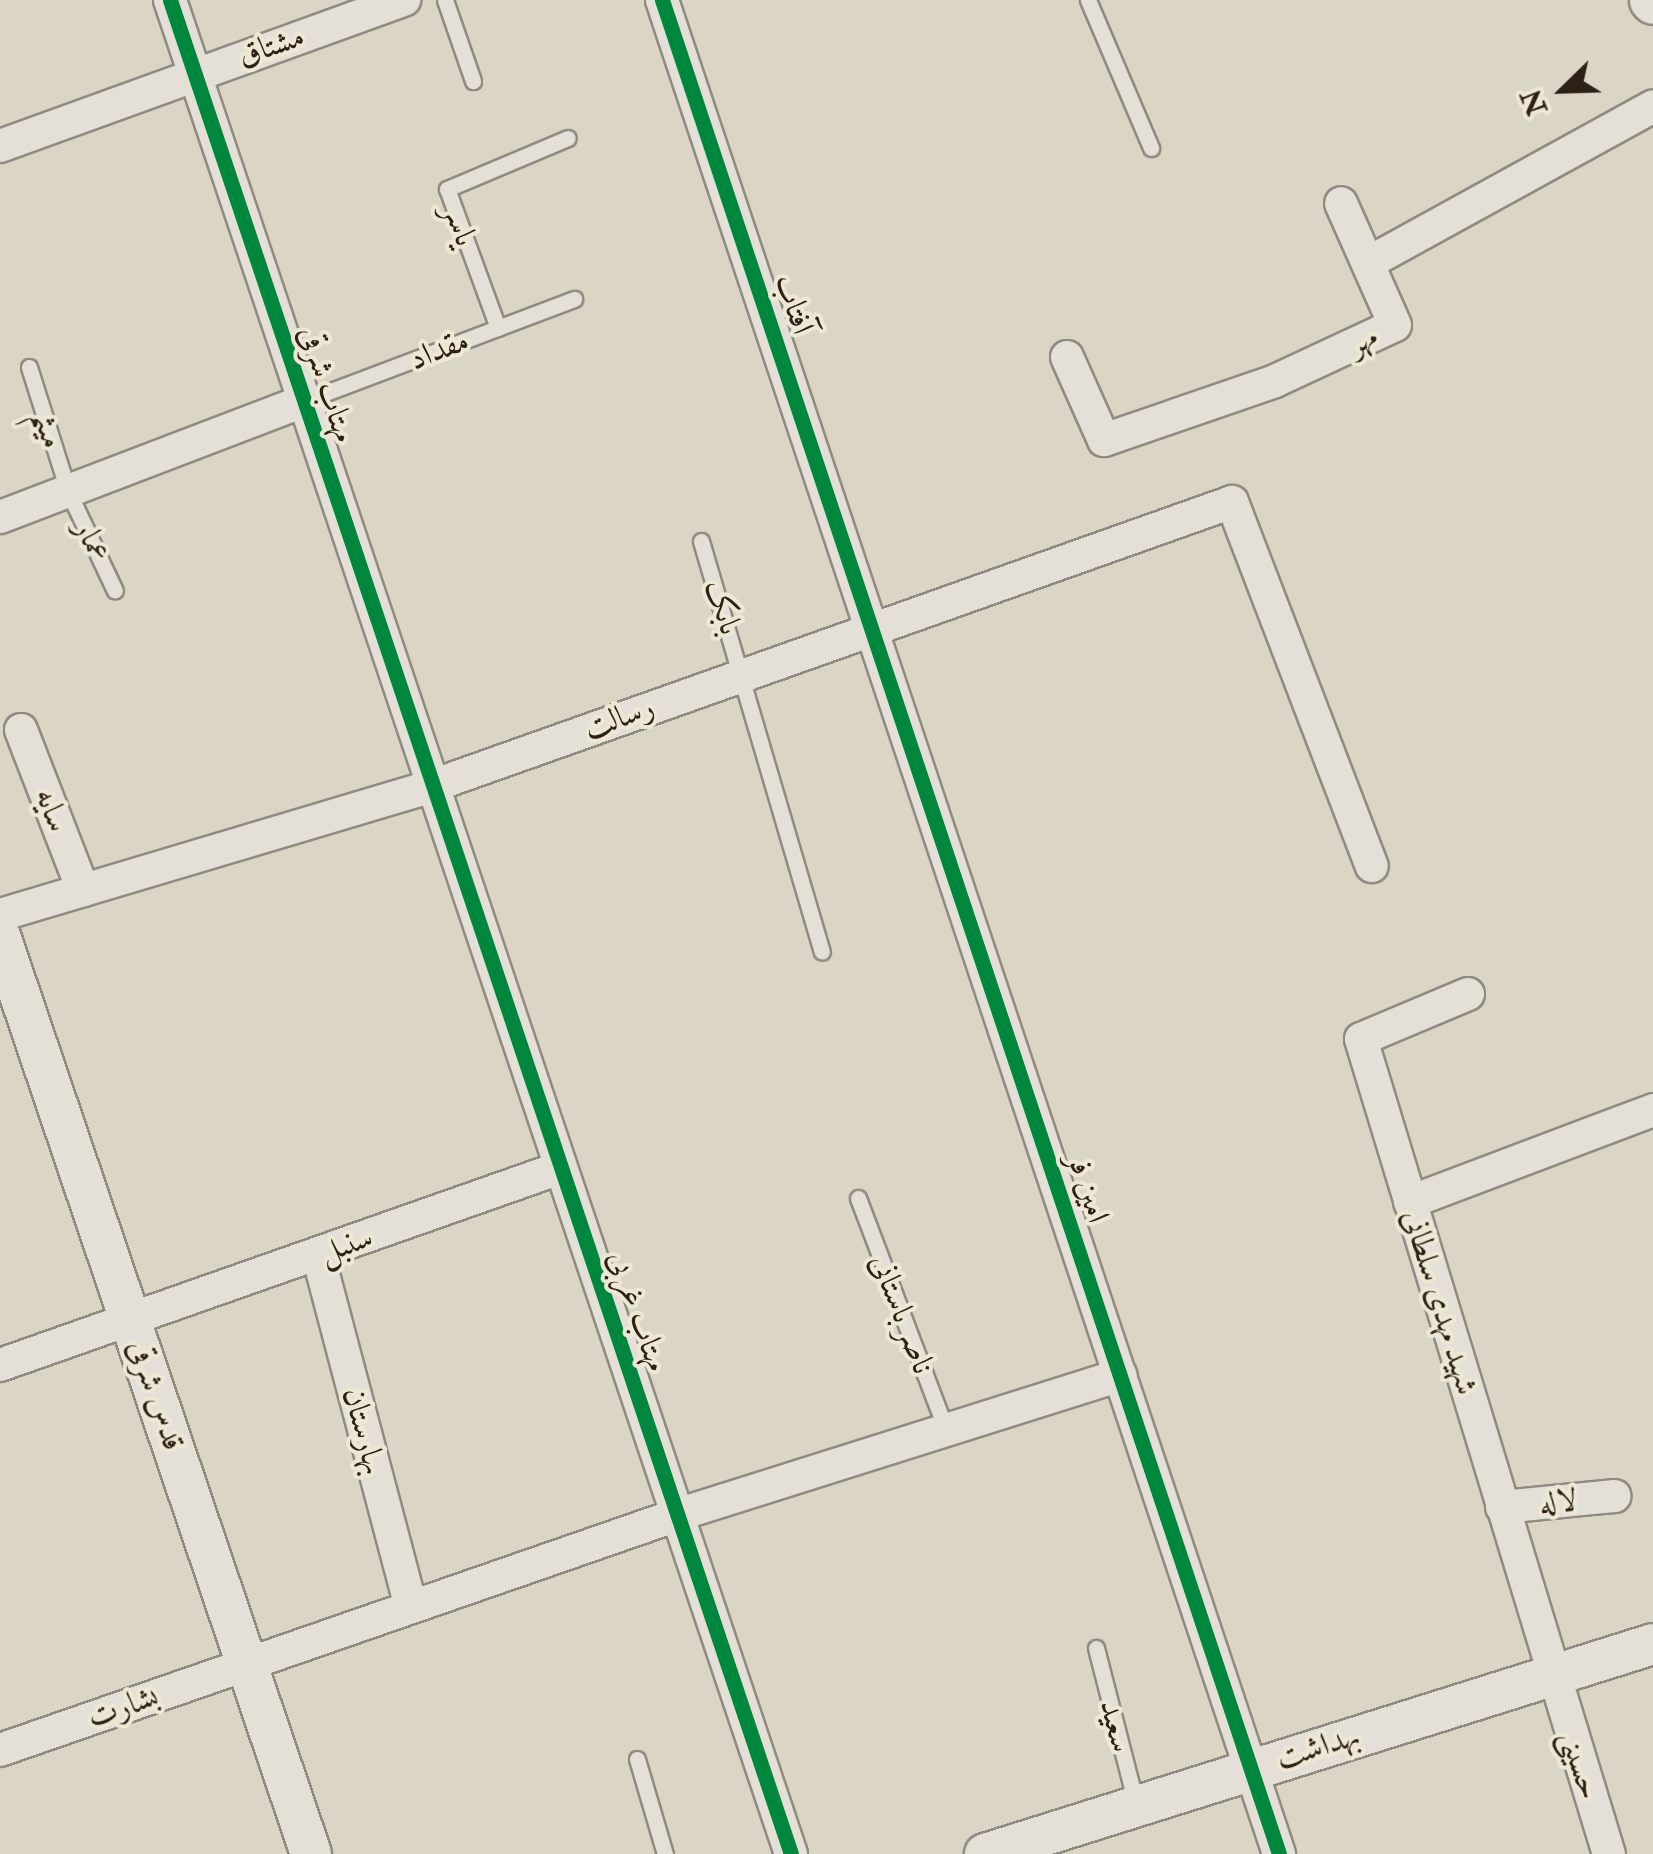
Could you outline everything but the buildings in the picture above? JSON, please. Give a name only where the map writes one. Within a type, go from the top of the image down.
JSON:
[{"type":"street","name":"مهتاب شرقی","points":[[170,0],[432,786]]},
{"type":"street","name":"مشتاق","points":[[0,146],[194,72],[404,0]]},
{"type":"street","name":"آفتاب","points":[[662,0],[874,626]]},
{"type":"street","points":[[1341,202],[1368,264],[1653,106]]},
{"type":"street","name":"مهر","points":[[1067,356],[1104,440],[1275,381],[1395,325],[1368,264]]},
{"type":"street","points":[[0,517],[304,401]]},
{"type":"street","name":"رسالت","points":[[0,914],[432,786],[1232,502],[1372,866]]},
{"type":"street","name":"امین فر","points":[[874,626],[1279,1854]]},
{"type":"street","name":"سایه","points":[[21,730],[83,890]]},
{"type":"street","name":"مهتاب غربی","points":[[432,786],[791,1854]]},
{"type":"street","name":"قدس شرقی","points":[[0,936],[311,1854]]},
{"type":"street","name":"شهید مهدی سلطانی","points":[[1468,994],[1361,1039],[1551,1676]]},
{"type":"street","points":[[1410,1202],[1653,1110]]},
{"type":"street","name":"سنبل","points":[[0,1365],[560,1168]]},
{"type":"street","name":"بهارستان","points":[[318,1255],[411,1607]]},
{"type":"street","points":[[246,1663],[677,1516],[1120,1375]]},
{"type":"street","name":"لاله","points":[[1502,1508],[1614,1496]]},
{"type":"street","name":"بهداشت","points":[[994,1853],[1249,1768],[1653,1644]]},
{"type":"street","name":"بشارت","points":[[0,1750],[246,1663]]},
{"type":"street","name":"حسینی","points":[[1551,1676],[1609,1854]]},
{"type":"lane","points":[[445,0],[473,81]]},
{"type":"lane","points":[[1088,0],[1151,148]]},
{"type":"lane","name":"یاسر","points":[[498,328],[447,189],[568,138]]},
{"type":"lane","name":"مقداد","points":[[304,401],[574,300]]},
{"type":"lane","name":"میثم","points":[[28,367],[68,491]]},
{"type":"lane","name":"عمار","points":[[68,491],[116,591]]},
{"type":"lane","name":"بابک","points":[[701,540],[744,673],[822,952]]},
{"type":"lane","name":"ناصر باستانی","points":[[858,1198],[946,1430]]},
{"type":"lane","name":"سعید","points":[[1096,1648],[1136,1804]]},
{"type":"lane","points":[[636,1759],[665,1854]]},
{"type":"cycle path","points":[[170,0],[791,1854]]},
{"type":"cycle path","points":[[662,0],[1279,1854]]}]
